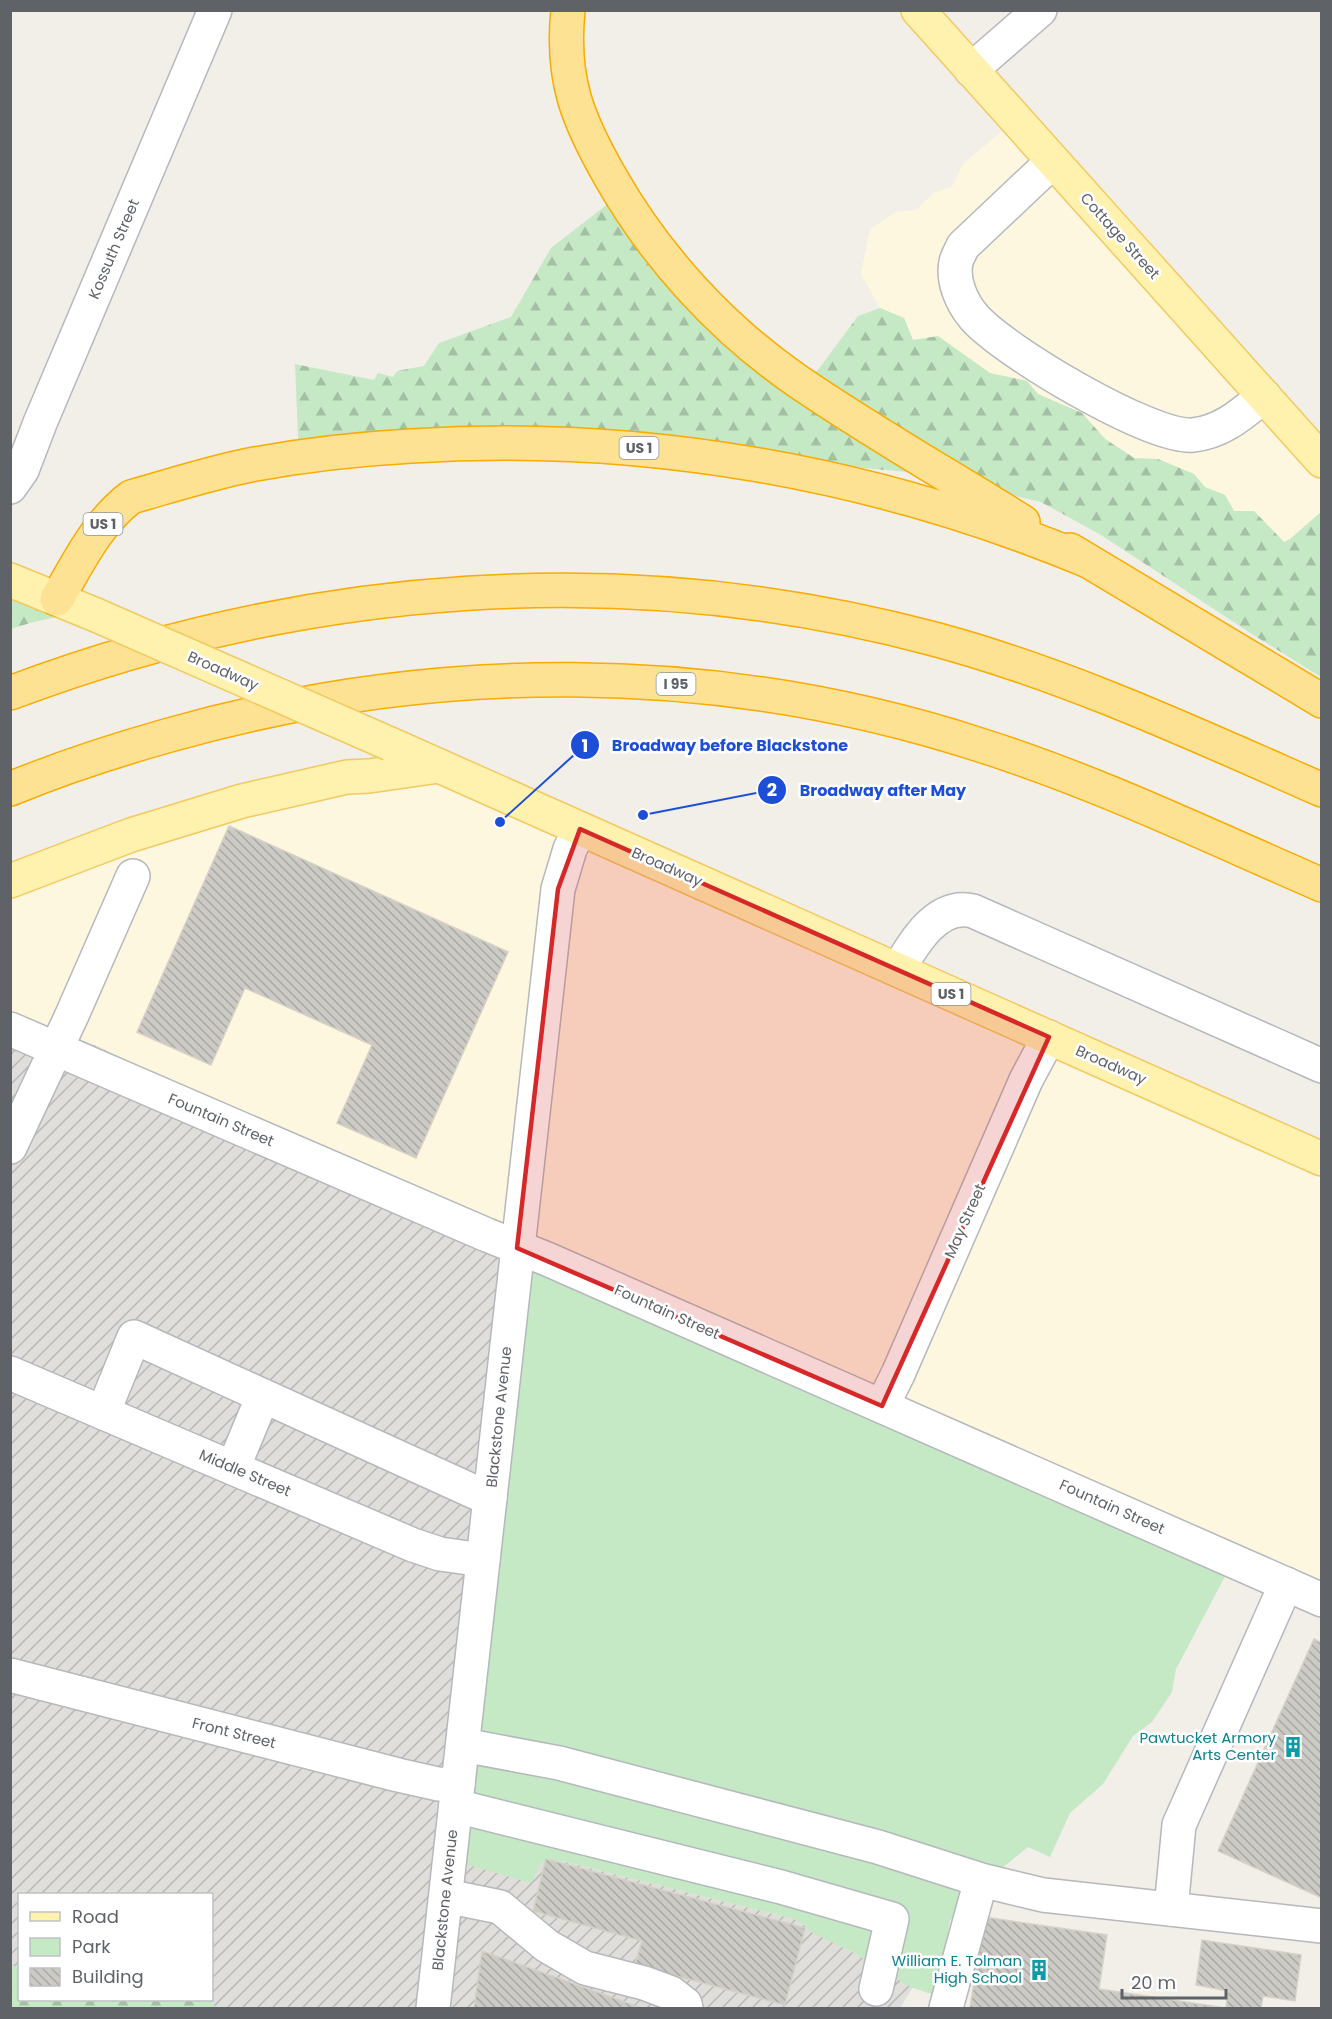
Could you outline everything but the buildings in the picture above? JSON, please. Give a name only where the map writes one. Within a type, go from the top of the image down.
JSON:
[{"type":"highway","points":[[568,10],[565,51],[568,74],[572,96],[589,138],[637,220],[700,297],[795,380],[1088,561]]},
{"type":"highway","name":"US 1","points":[[57,599],[102,525],[115,510],[131,498],[249,466],[292,458],[388,447],[454,443],[553,442],[607,445],[713,457],[768,467],[914,500],[1006,529],[1088,561],[1322,701]]},
{"type":"highway","points":[[10,693],[97,662],[161,644],[294,613],[412,597],[477,591],[605,590],[686,596],[810,611],[936,639],[1066,682],[1322,790]]},
{"type":"highway","name":"I 95","points":[[10,789],[132,746],[242,716],[317,700],[435,684],[559,679],[637,681],[740,691],[801,701],[861,712],[969,741],[1095,787],[1322,885]]},
{"type":"main road","name":"Cottage Street","points":[[918,10],[1322,461]]},
{"type":"main road","name":"Broadway","points":[[10,580],[96,615],[390,744],[1322,1159]]},
{"type":"main road","points":[[10,881],[131,835],[242,801],[347,777],[439,766]]},
{"type":"street","name":"Kossuth Street","points":[[10,487],[22,470],[215,10]]},
{"type":"street","points":[[971,70],[1040,10]]},
{"type":"street","points":[[1053,161],[963,246],[956,261],[956,278],[961,296],[975,317],[1009,345],[1059,379],[1116,410],[1172,432],[1191,435],[1213,431],[1233,422],[1264,396]]},
{"type":"street","name":"Blackstone Avenue","points":[[433,2008],[558,889],[570,849],[580,829]]},
{"type":"street","points":[[10,1147],[57,1049],[133,876]]},
{"type":"street","points":[[898,970],[909,950],[933,921],[952,911],[964,908],[1322,1066]]},
{"type":"street","name":"Fountain Street","points":[[10,1029],[882,1406],[1322,1600]]},
{"type":"street","name":"May Street","points":[[882,1406],[1026,1080],[1048,1037]]},
{"type":"street","points":[[103,1413],[134,1337],[490,1499]]},
{"type":"street","name":"Middle Street","points":[[10,1373],[413,1545],[440,1554],[483,1560]]},
{"type":"street","points":[[233,1468],[263,1396]]},
{"type":"street","points":[[1171,1909],[1179,1824],[1286,1584]]},
{"type":"street","name":"Front Street","points":[[10,1675],[438,1784],[457,1796],[892,1919],[876,1989]]},
{"type":"street","points":[[463,1745],[571,1766],[878,1847],[981,1880],[1042,1895],[1322,1926]]},
{"type":"street","points":[[946,2008],[981,1880]]},
{"type":"street","points":[[446,1896],[500,1907],[547,1946],[585,1968],[644,1983],[671,1993],[685,2004],[686,2008]]},
{"type":"highlighted area","points":[[580,829],[1049,1037],[882,1406],[517,1248],[558,889]]},
{"type":"shaded area","points":[[1027,110],[1037,116],[1150,241],[1321,436],[1321,512],[1290,539],[1284,542],[1254,511],[1234,511],[1225,495],[1205,487],[1194,474],[1158,459],[1134,458],[1105,438],[1082,413],[1038,394],[1027,381],[990,373],[938,337],[913,340],[904,318],[880,308],[861,274],[870,229],[896,212],[916,210],[933,193],[952,187],[963,164]]},
{"type":"shaded area","points":[[417,756],[1321,1151],[1321,1601],[533,1260],[99,1047],[11,1011],[10,881]]},
{"type":"shaded area","points":[[10,1011],[99,1047],[527,1254],[541,1863],[562,1861],[794,1919],[812,1932],[913,1987],[900,2008],[236,2008],[214,2006],[210,2001],[213,2001],[213,1893],[18,1893],[18,1966],[11,1966]]},
{"type":"green space","points":[[622,193],[700,286],[809,375],[818,370],[858,316],[880,308],[904,318],[913,340],[938,336],[990,373],[1027,381],[1038,394],[1082,413],[1105,439],[1134,458],[1158,459],[1194,474],[1205,487],[1225,495],[1234,511],[1254,511],[1284,542],[1321,512],[1321,677],[1101,535],[1041,502],[919,473],[739,457],[299,459],[295,364],[374,380],[378,373],[393,377],[397,371],[424,366],[439,343],[511,317],[551,248]]},
{"type":"green space","points":[[10,579],[77,612],[11,629]]},
{"type":"green space","points":[[533,1260],[1231,1565],[1176,1669],[1172,1692],[1152,1722],[1133,1736],[1103,1784],[1070,1813],[1050,1857],[1028,1847],[997,1872],[950,1921],[937,1996],[908,1986],[858,1955],[811,1932],[794,1919],[562,1861],[541,1863],[531,1883],[458,1862]]},
{"type":"green space","points":[[10,1966],[18,1966],[18,2001],[210,2001],[214,2006],[236,2008],[11,2008]]},
{"type":"place","name":"Broadway after May","points":[[643,815]]},
{"type":"place","name":"Broadway before Blackstone","points":[[500,822]]},
{"type":"place","name":"Pawtucket Armory Arts Center","points":[[1293,1747]]},
{"type":"place","name":"William E. Tolman High School","points":[[1039,1970]]}]
